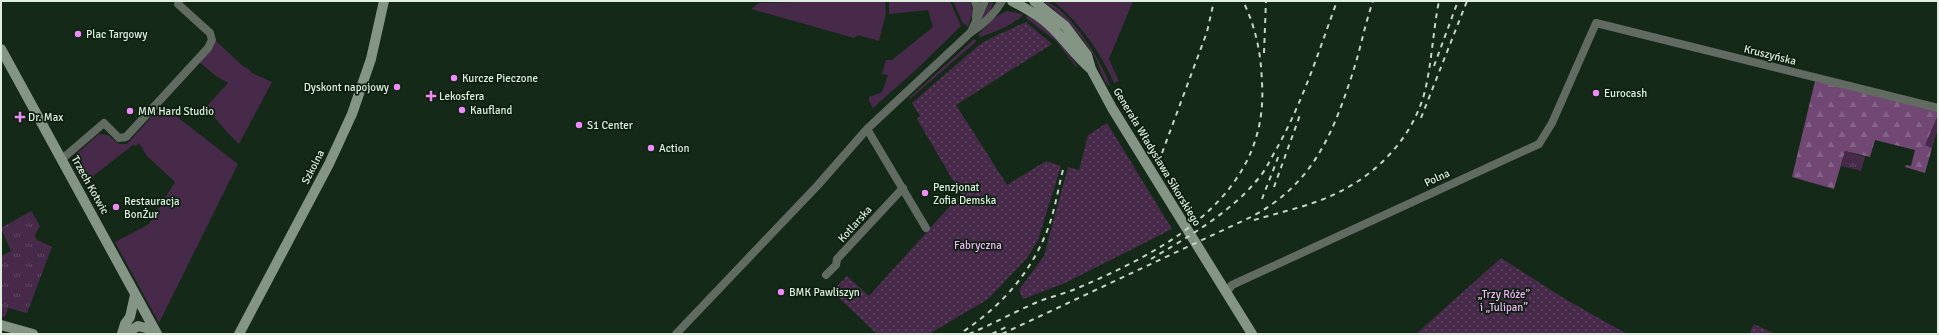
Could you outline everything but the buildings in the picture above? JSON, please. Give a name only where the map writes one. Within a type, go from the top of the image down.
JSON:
[{"type":"street","points":[[62,160],[104,123],[119,138],[126,136],[208,48],[212,40],[210,33],[178,4],[179,1]]},
{"type":"street","name":"Szkolna","points":[[239,334],[329,164],[359,98],[371,59],[384,1]]},
{"type":"street","points":[[975,1],[977,8],[975,23]]},
{"type":"street","points":[[970,33],[985,1]]},
{"type":"street","points":[[676,334],[818,185],[867,129],[970,33],[982,25],[997,10],[1002,1]]},
{"type":"street","name":"Generała Władysława Sikorskiego","points":[[1012,1],[1028,9],[1050,25],[1087,66],[1252,334]]},
{"type":"street","name":"Generała Władysława Sikorskiego","points":[[1034,1],[1060,22],[1076,39],[1087,55],[1087,66]]},
{"type":"street","name":"Kruszyńska","points":[[1596,24],[1938,108]]},
{"type":"street","name":"Polna","points":[[1226,293],[1232,285],[1539,144],[1552,123],[1596,24]]},
{"type":"street","name":"Trzech Kotwic","points":[[1,49],[156,332]]},
{"type":"street","points":[[867,129],[926,228]]},
{"type":"street","name":"Kotlarska","points":[[826,275],[836,265],[837,259],[903,188]]},
{"type":"street","points":[[122,334],[125,324],[130,317],[135,295]]},
{"type":"street","points":[[130,317],[135,314],[146,314]]},
{"type":"street","points":[[1,325],[33,334]]},
{"type":"street","points":[[125,334],[138,326],[156,332]]},
{"type":"green space","points":[[885,1],[886,13],[879,41],[858,35],[854,38],[751,9],[759,3]]},
{"type":"green space","points":[[889,1],[950,1],[961,26],[918,68],[873,108],[869,101],[869,97],[882,92],[888,75],[882,74],[886,60],[892,60],[933,27],[928,10],[889,14]]},
{"type":"green space","points":[[953,1],[970,1],[973,12],[968,27],[962,22]]},
{"type":"green space","points":[[991,1],[993,2],[990,10],[984,18],[979,21]]},
{"type":"green space","points":[[1043,1],[1052,4],[1073,23],[1093,51],[1110,87],[1103,77],[1095,57],[1084,41],[1072,26]]},
{"type":"green space","points":[[1053,1],[1133,1],[1109,59],[1119,81],[1114,83],[1096,49],[1088,38],[1072,19]]},
{"type":"green space","points":[[1007,11],[1023,14],[1020,18],[1004,28],[981,37],[978,35],[995,17]]},
{"type":"green space","points":[[1026,16],[1048,29],[1067,52],[1077,68],[1056,41],[1027,19]]},
{"type":"green space","name":"Fabryczna","points":[[1026,22],[1052,44],[956,105],[1007,185],[1046,161],[1061,166],[1038,240],[1027,258],[988,299],[929,334],[877,334],[832,291],[847,276],[869,296],[961,194],[917,119],[920,116],[912,103],[979,45]]},
{"type":"green space","points":[[974,39],[977,41],[910,99],[909,98]]},
{"type":"green space","points":[[216,41],[252,73],[272,82],[239,144],[206,107],[228,83],[216,76],[198,61]]},
{"type":"green space","points":[[1815,81],[1938,110],[1938,115],[1925,145],[1932,148],[1925,173],[1905,167],[1906,165],[1911,166],[1915,150],[1875,140],[1870,157],[1845,151],[1834,189],[1792,177]]},
{"type":"green space","points":[[158,110],[176,116],[238,164],[159,323],[115,242],[149,224],[175,182],[147,156],[139,143],[136,146],[133,145],[83,184],[73,165],[75,155],[99,134],[108,135],[119,144],[127,144]]},
{"type":"green space","points":[[1938,115],[1938,129],[1932,148],[1924,145]]},
{"type":"green space","points":[[1107,123],[1172,229],[1065,283],[1023,299],[1019,290],[1044,256],[1068,167],[1079,170],[1088,135]]},
{"type":"green space","points":[[1845,151],[1865,157],[1861,171],[1841,166]]},
{"type":"green space","points":[[31,211],[40,226],[35,235],[36,239],[52,247],[27,313],[8,308],[5,317],[1,316],[1,256],[11,251],[1,228]]},
{"type":"green space","name":"„Trzy Róże” i „Tulipan”","points":[[1501,258],[1565,299],[1627,334],[1416,334]]},
{"type":"green space","points":[[1754,324],[1775,334],[1749,334]]},
{"type":"railway","points":[[1162,153],[1207,32],[1214,1]]},
{"type":"railway","points":[[969,334],[1040,301],[1070,291],[1114,272],[1147,255],[1179,235],[1207,212],[1231,186],[1249,156],[1260,122],[1262,83],[1260,61],[1257,41],[1248,11],[1243,1]]},
{"type":"railway","points":[[1264,53],[1266,1]]},
{"type":"railway","points":[[1151,259],[1208,224],[1235,203],[1261,175],[1277,148],[1295,112],[1310,76],[1337,1]]},
{"type":"railway","points":[[1002,334],[1251,217],[1271,205],[1289,191],[1316,159],[1335,121],[1354,68],[1373,1]]},
{"type":"railway","points":[[1254,220],[1306,205],[1351,186],[1379,165],[1403,139],[1412,124],[1425,91],[1439,1]]},
{"type":"railway","points":[[1434,66],[1458,1]]},
{"type":"railway","points":[[1421,118],[1467,1]]},
{"type":"railway","points":[[1274,187],[1300,115]]},
{"type":"railway","points":[[1262,199],[1279,155]]},
{"type":"railway","points":[[964,331],[1002,300],[1013,288],[1032,261],[1040,247],[1050,223],[1064,166]]},
{"type":"railway","points":[[992,334],[1006,327]]},
{"type":"place","name":"Plac Targowy","points":[[78,34]]},
{"type":"place","name":"Kurcze Pieczone","points":[[454,78]]},
{"type":"place","name":"Dyskont napojowy","points":[[397,87]]},
{"type":"place","name":"Eurocash","points":[[1596,93]]},
{"type":"place","name":"Lekosfera","points":[[431,96]]},
{"type":"place","name":"Kaufland","points":[[462,110]]},
{"type":"place","name":"MM Hard Studio","points":[[130,111]]},
{"type":"place","name":"Dr. Max","points":[[20,117]]},
{"type":"place","name":"S1 Center","points":[[579,125]]},
{"type":"place","name":"Action","points":[[651,148]]},
{"type":"place","name":"Penzjonat Zofia Demska","points":[[925,193]]},
{"type":"place","name":"Restauracja BonŻur","points":[[116,207]]},
{"type":"place","name":"BMK Pawliszyn","points":[[781,292]]}]
